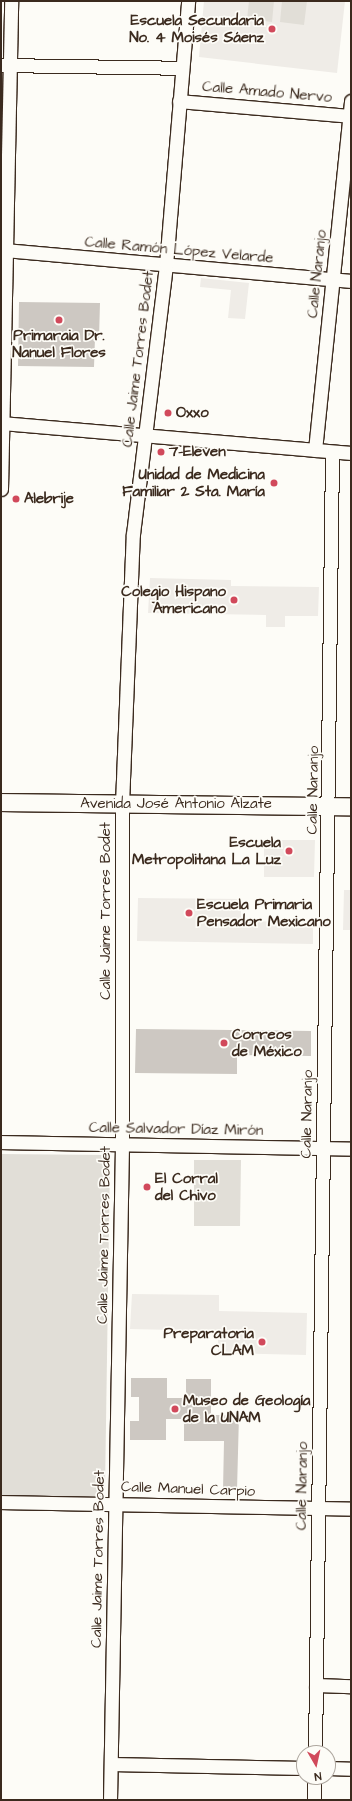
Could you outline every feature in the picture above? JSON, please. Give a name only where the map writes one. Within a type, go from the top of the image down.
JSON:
[{"type":"main road","name":"Avenida José Antonio Alzate","points":[[1,802],[351,806]]},
{"type":"street","points":[[1,489],[5,250],[5,65],[11,1]]},
{"type":"street","name":"Calle Jaime Torres Bodet","points":[[110,1800],[114,1503],[122,1144],[122,804],[133,534],[166,265],[188,1]]},
{"type":"street","points":[[5,65],[182,68]]},
{"type":"street","name":"Calle Amado Nervo","points":[[179,101],[350,116]]},
{"type":"street","name":"Calle Naranjo","points":[[315,450],[351,101]]},
{"type":"street","name":"Calle Ramón López Velarde","points":[[5,250],[351,281]]},
{"type":"street","points":[[1,423],[145,434],[351,453]]},
{"type":"street","name":"Calle Naranjo","points":[[315,1745],[322,1148],[329,805],[332,452]]},
{"type":"street","name":"Calle Salvador Díaz Mirón","points":[[1,1142],[351,1149]]},
{"type":"street","name":"Calle Manuel Carpio","points":[[1,1502],[114,1503],[351,1509]]},
{"type":"street","points":[[316,1685],[351,1686]]},
{"type":"street","points":[[111,1764],[296,1768]]},
{"type":"street","points":[[336,1768],[351,1769]]},
{"type":"street","points":[[314,1785],[314,1800]]},
{"type":"shaded area","name":"Escuela Secundaria No. 4 Moisés Sáenz","points":[[204,1],[345,1],[337,73],[199,57]]},
{"type":"shaded area","points":[[249,1],[274,1],[272,22],[247,19]]},
{"type":"shaded area","points":[[282,1],[307,1],[304,25],[280,22]]},
{"type":"shaded area","points":[[201,278],[249,283],[245,319],[228,318],[231,290],[200,287]]},
{"type":"shaded area","name":"Colegio Hispano Americano","points":[[150,578],[231,580],[231,586],[319,587],[318,616],[285,616],[285,627],[266,627],[266,615],[148,613]]},
{"type":"shaded area","name":"Escuela Metropolitana La Luz","points":[[264,840],[315,840],[314,877],[264,877]]},
{"type":"shaded area","points":[[344,890],[351,890],[351,930],[343,930]]},
{"type":"shaded area","name":"Escuela Primaria Pensador Mexicano","points":[[138,898],[241,899],[241,921],[313,922],[313,944],[137,941]]},
{"type":"shaded area","points":[[1,1154],[105,1155],[110,1160],[105,1490],[99,1497],[1,1495]]},
{"type":"shaded area","points":[[194,1160],[241,1160],[240,1226],[194,1226]]},
{"type":"shaded area","points":[[132,1294],[219,1295],[219,1311],[307,1313],[306,1355],[218,1353],[218,1331],[130,1329]]},
{"type":"building","points":[[19,302],[100,303],[99,338],[95,338],[94,367],[18,366]]},
{"type":"building","name":"Correos de México","points":[[136,1029],[311,1031],[311,1056],[237,1055],[237,1074],[135,1073]]},
{"type":"building","name":"Museo de Geología de la UNAM","points":[[131,1378],[167,1378],[167,1398],[186,1398],[186,1379],[211,1379],[211,1415],[239,1415],[237,1490],[223,1490],[224,1441],[184,1441],[184,1419],[166,1419],[166,1440],[130,1440],[130,1421],[139,1421],[139,1397],[131,1397]]},
{"type":"place","name":"Escuela Secundaria No. 4 Moisés Sáenz","points":[[272,29]]},
{"type":"place","name":"Primaraia Dr. Nanuel Flores","points":[[59,320]]},
{"type":"place","name":"Oxxo","points":[[168,413]]},
{"type":"place","name":"7-Eleven","points":[[161,452]]},
{"type":"place","name":"Unidad de Medicina Familiar 2 Sta. María","points":[[274,483]]},
{"type":"place","name":"Alebrije","points":[[16,499]]},
{"type":"place","name":"Colegio Hispano Americano","points":[[234,600]]},
{"type":"place","name":"Escuela Metropolitana La Luz","points":[[289,851]]},
{"type":"place","name":"Escuela Primaria Pensador Mexicano","points":[[189,913]]},
{"type":"place","name":"Correos de México","points":[[224,1043]]},
{"type":"place","name":"El Corral del Chivo","points":[[147,1187]]},
{"type":"place","name":"Preparatoria CLAM","points":[[262,1342]]},
{"type":"place","name":"Museo de Geología de la UNAM","points":[[175,1409]]}]
